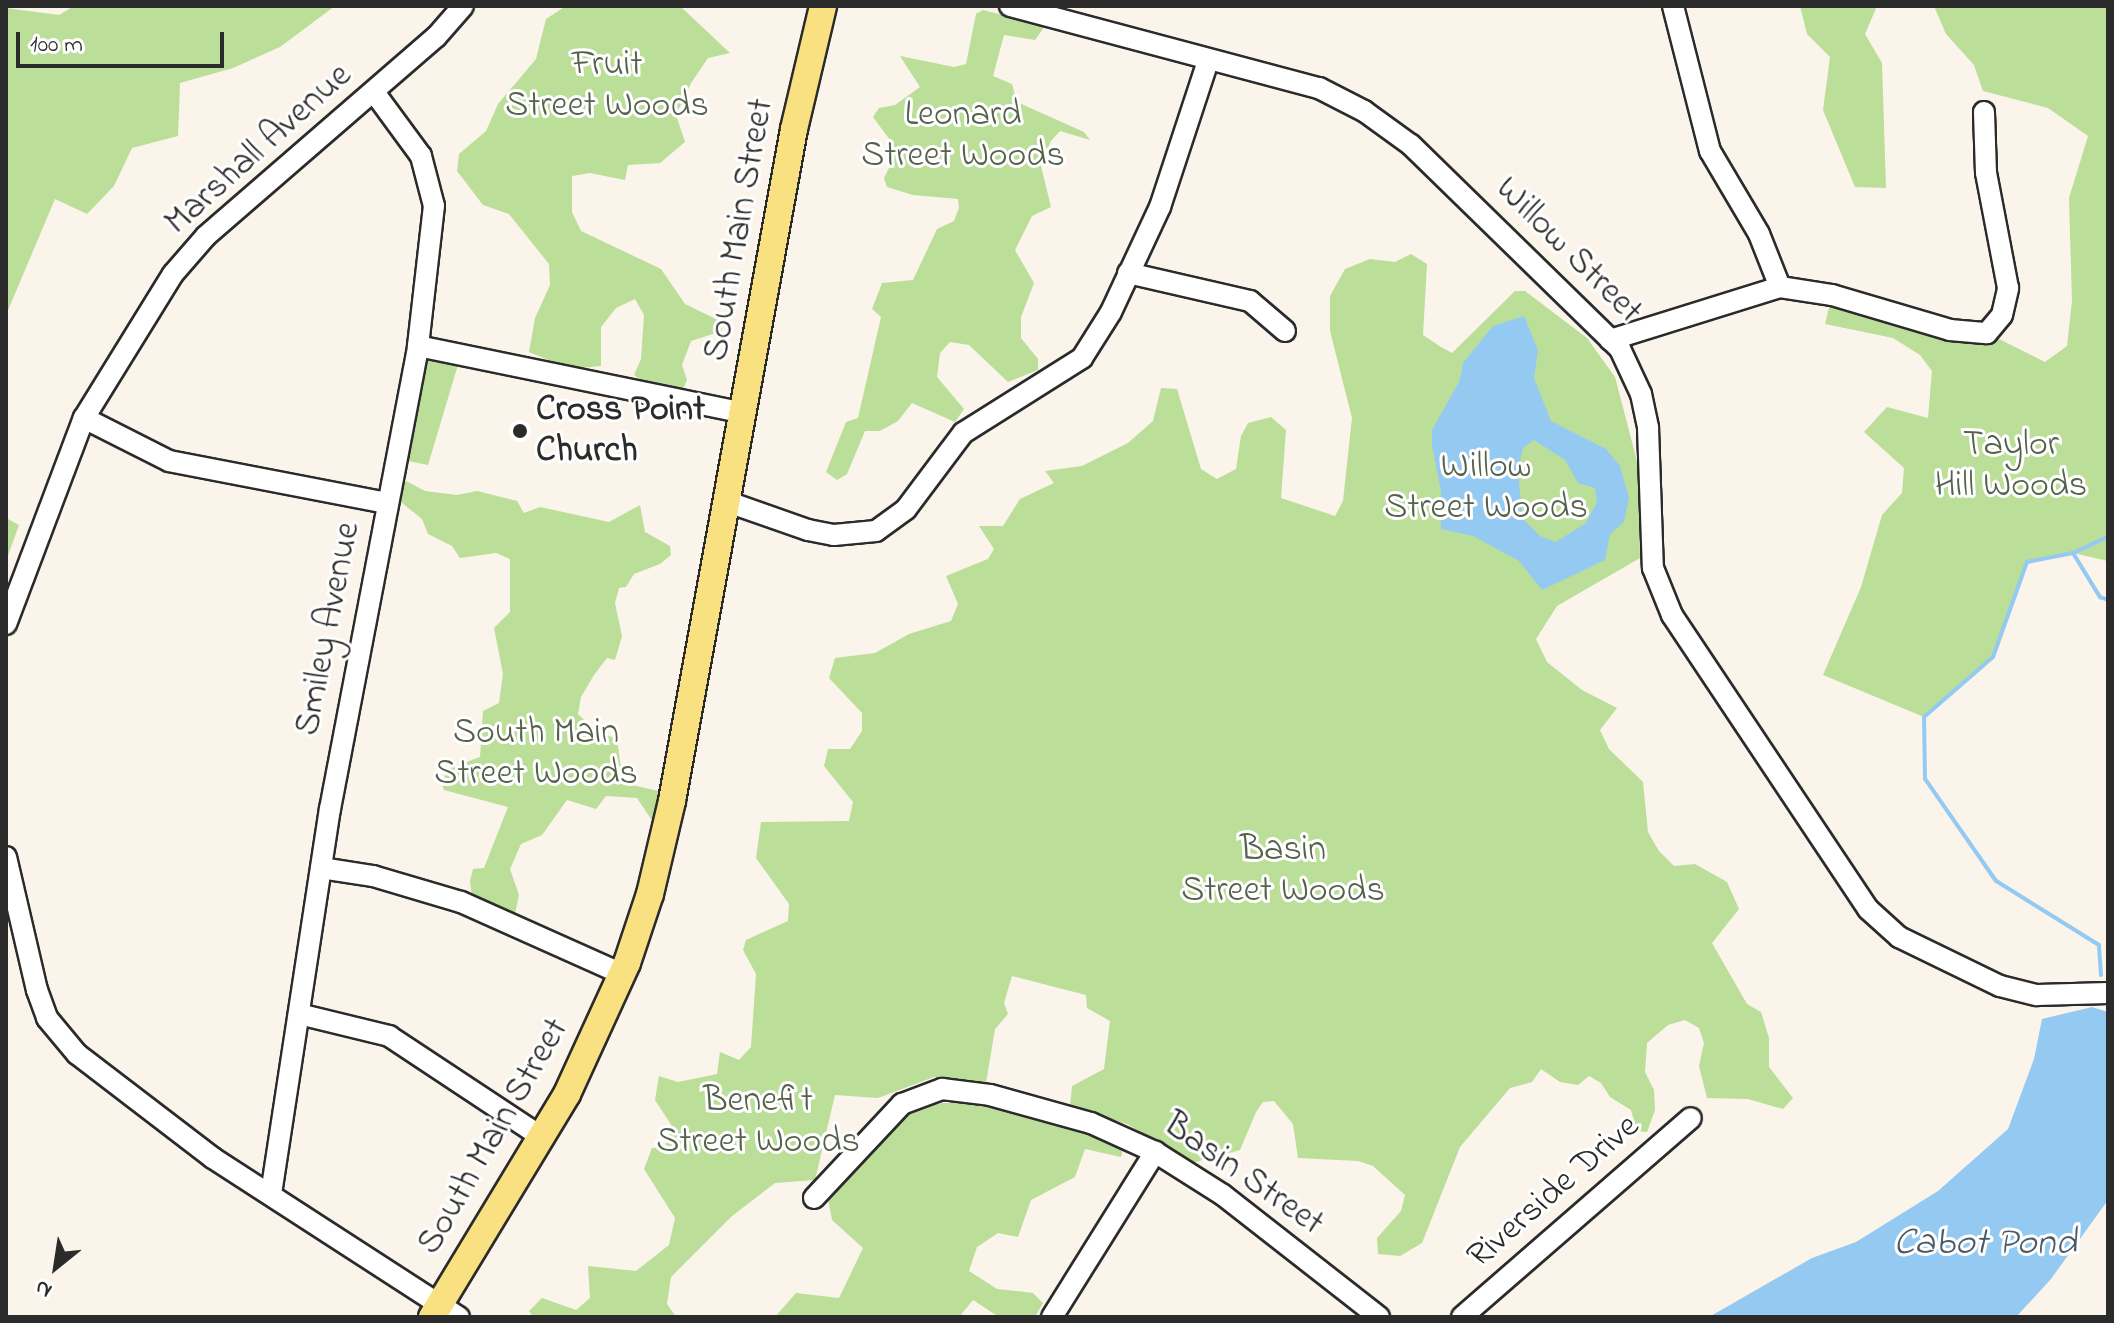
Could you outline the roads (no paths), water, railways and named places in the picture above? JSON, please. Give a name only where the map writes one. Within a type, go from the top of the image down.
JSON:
[{"type":"main road","name":"South Main Street","points":[[444,1313],[543,1138],[622,974],[650,894],[669,814],[728,502],[794,129],[823,6]]},
{"type":"street","name":"Marshall Avenue","points":[[6,624],[84,418],[189,253],[374,92],[463,6]]},
{"type":"street","name":"Willow Street","points":[[1010,6],[1319,88],[1384,123],[1527,255],[1610,340],[1641,394],[1648,428],[1653,568],[1672,615],[1868,909],[1899,937],[2000,986],[2037,995],[2108,993]]},
{"type":"street","points":[[1673,6],[1710,151],[1759,234],[1780,287]]},
{"type":"street","points":[[728,502],[808,530],[847,535],[876,531],[906,509],[963,433],[1082,358],[1160,207],[1208,61]]},
{"type":"street","name":"Smiley Avenue","points":[[271,1194],[321,868],[418,346],[434,206],[421,156],[374,92]]},
{"type":"street","points":[[1610,340],[1780,287],[1832,295],[1968,333],[1987,333],[1996,323],[2008,288],[1986,173],[1984,112]]},
{"type":"street","points":[[1128,273],[1250,301],[1285,331]]},
{"type":"street","points":[[418,346],[743,413]]},
{"type":"street","points":[[84,418],[169,461],[388,503]]},
{"type":"street","points":[[6,857],[37,990],[60,1035],[167,1123],[444,1313]]},
{"type":"street","points":[[321,868],[373,876],[461,902],[622,974]]},
{"type":"street","points":[[299,1014],[389,1036],[543,1138]]},
{"type":"street","name":"Basin Street","points":[[814,1198],[902,1104],[942,1089],[990,1095],[1091,1123],[1155,1152],[1223,1195],[1379,1317]]},
{"type":"street","name":"Riverside Drive","points":[[1462,1317],[1691,1118]]},
{"type":"street","points":[[1052,1317],[1155,1152]]},
{"type":"water","points":[[1524,316],[1538,350],[1534,378],[1551,421],[1606,449],[1620,466],[1629,498],[1624,522],[1610,534],[1605,560],[1542,590],[1519,561],[1473,536],[1441,529],[1441,491],[1432,430],[1460,380],[1463,363],[1493,326]],"holes":[[[1534,440],[1565,460],[1578,483],[1595,488],[1597,502],[1586,523],[1556,542],[1540,536],[1522,518],[1518,470],[1523,448]]]},
{"type":"water","name":"Cabot Pond","points":[[2092,1007],[2108,1012],[2108,1200],[2051,1279],[2016,1317],[1709,1317],[1812,1258],[1856,1242],[1938,1191],[2008,1129],[2034,1059],[2042,1019]]},
{"type":"waterway","points":[[2101,975],[2099,945],[1996,881],[1925,779],[1924,717],[1993,657],[2027,562],[2073,553],[2108,537]]},
{"type":"waterway","points":[[2073,553],[2100,597],[2108,600]]},
{"type":"place","name":"Cross Point Church","points":[[520,431]]},
{"type":"park label","name":"Fruit Street Woods","points":[[607,86]]},
{"type":"park label","name":"Leonard Street Woods","points":[[963,136]]},
{"type":"park label","name":"Taylor Hill Woods","points":[[2011,466]]},
{"type":"park label","name":"Willow Street Woods","points":[[1486,488]]},
{"type":"park label","name":"South Main Street Woods","points":[[536,754]]},
{"type":"park label","name":"Basin Street Woods","points":[[1283,870]]},
{"type":"park label","name":"Benefit Street Woods","points":[[758,1122]]}]
